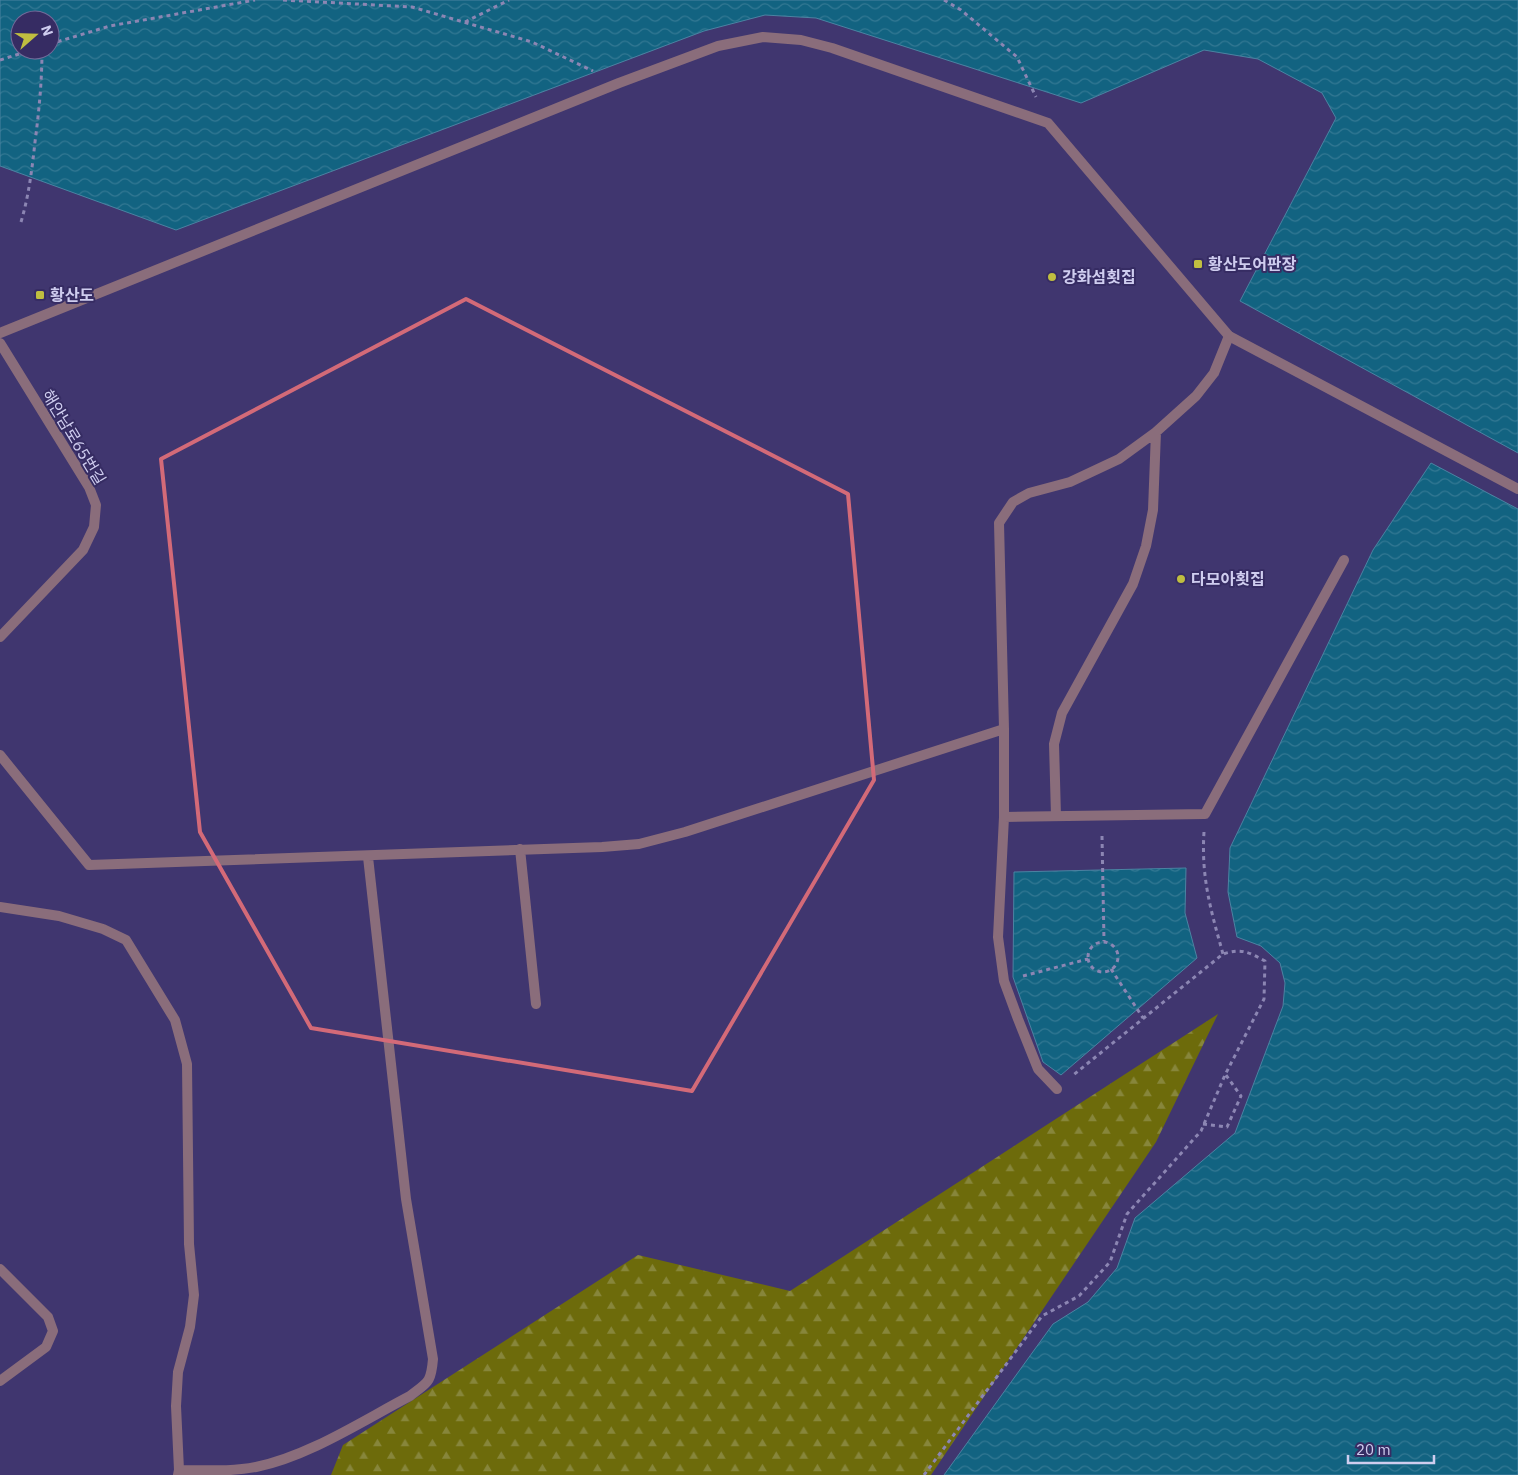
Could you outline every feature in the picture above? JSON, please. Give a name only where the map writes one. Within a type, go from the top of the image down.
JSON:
[{"type":"street","points":[[0,332],[619,83],[718,46],[763,37],[801,40],[832,48],[1048,124],[1229,336],[1518,489]]},
{"type":"street","points":[[1056,1089],[1038,1069],[1004,981],[998,937],[1004,817],[1004,729],[999,524],[1012,502],[1029,493],[1070,482],[1119,459],[1156,432],[1196,396],[1214,373],[1229,336]]},
{"type":"street","name":"해안남로65번길","points":[[0,343],[89,487],[96,505],[94,527],[83,550],[0,638]]},
{"type":"street","points":[[1056,816],[1054,744],[1062,713],[1133,584],[1146,546],[1153,510],[1156,432]]},
{"type":"street","points":[[1004,817],[1205,814],[1344,560]]},
{"type":"street","points":[[0,755],[89,865],[520,849],[602,848],[639,844],[685,832],[1004,729]]},
{"type":"street","points":[[520,849],[536,1004]]},
{"type":"street","points":[[0,907],[59,916],[104,929],[126,940],[175,1020],[187,1064],[190,1244],[194,1295],[190,1327],[178,1372],[176,1406],[179,1473],[230,1470],[277,1462],[305,1451],[410,1396],[425,1384],[431,1376],[433,1359],[406,1199],[368,856]]},
{"type":"street","points":[[0,1269],[48,1317],[53,1331],[46,1346],[0,1382]]},
{"type":"path","points":[[60,41],[110,26],[256,0]]},
{"type":"path","points":[[283,0],[412,6],[532,42],[619,83]]},
{"type":"path","points":[[465,22],[509,0]]},
{"type":"path","points":[[944,0],[961,10],[1017,57],[1048,124]]},
{"type":"path","points":[[21,222],[29,196],[42,83],[42,60]]},
{"type":"path","points":[[1205,814],[1202,858],[1206,890],[1223,954]]},
{"type":"path","points":[[1103,851],[1104,942]]},
{"type":"path","points":[[1104,942],[1112,945],[1117,953],[1116,962],[1111,969],[1106,971],[1097,970],[1088,959],[1088,953],[1094,945],[1104,942]]},
{"type":"path","points":[[924,1475],[1042,1316],[1078,1296],[1110,1262],[1127,1214],[1201,1131],[1225,1075],[1264,999],[1265,961],[1252,954],[1236,950],[1223,954],[1056,1089]]},
{"type":"path","points":[[1004,981],[1088,959]]},
{"type":"path","points":[[1111,969],[1143,1018]]},
{"type":"path","points":[[1203,1124],[1227,1127],[1241,1096],[1225,1075]]},
{"type":"highlighted area","points":[[466,299],[848,494],[874,780],[692,1091],[311,1028],[200,832],[161,459]]},
{"type":"green space","points":[[1218,1014],[1156,1142],[931,1475],[331,1475],[343,1445],[638,1255],[790,1291]]},
{"type":"water","points":[[0,0],[1518,0],[1518,453],[1240,301],[1336,118],[1322,93],[1258,59],[1204,50],[1081,103],[816,18],[765,15],[704,31],[176,230],[0,166]]},
{"type":"water","points":[[1431,463],[1518,509],[1518,1475],[944,1475],[1053,1324],[1088,1302],[1117,1268],[1135,1218],[1235,1133],[1283,1006],[1285,983],[1280,963],[1261,946],[1237,937],[1228,892],[1230,848],[1373,550]]},
{"type":"water","points":[[1186,868],[1185,913],[1197,958],[1061,1075],[1043,1062],[1013,977],[1014,872]]},
{"type":"place","name":"황산도어판장","points":[[1198,264]]},
{"type":"place","name":"강화섬횟집","points":[[1052,277]]},
{"type":"place","name":"황산도","points":[[40,295]]},
{"type":"place","name":"다모아횟집","points":[[1181,579]]}]
